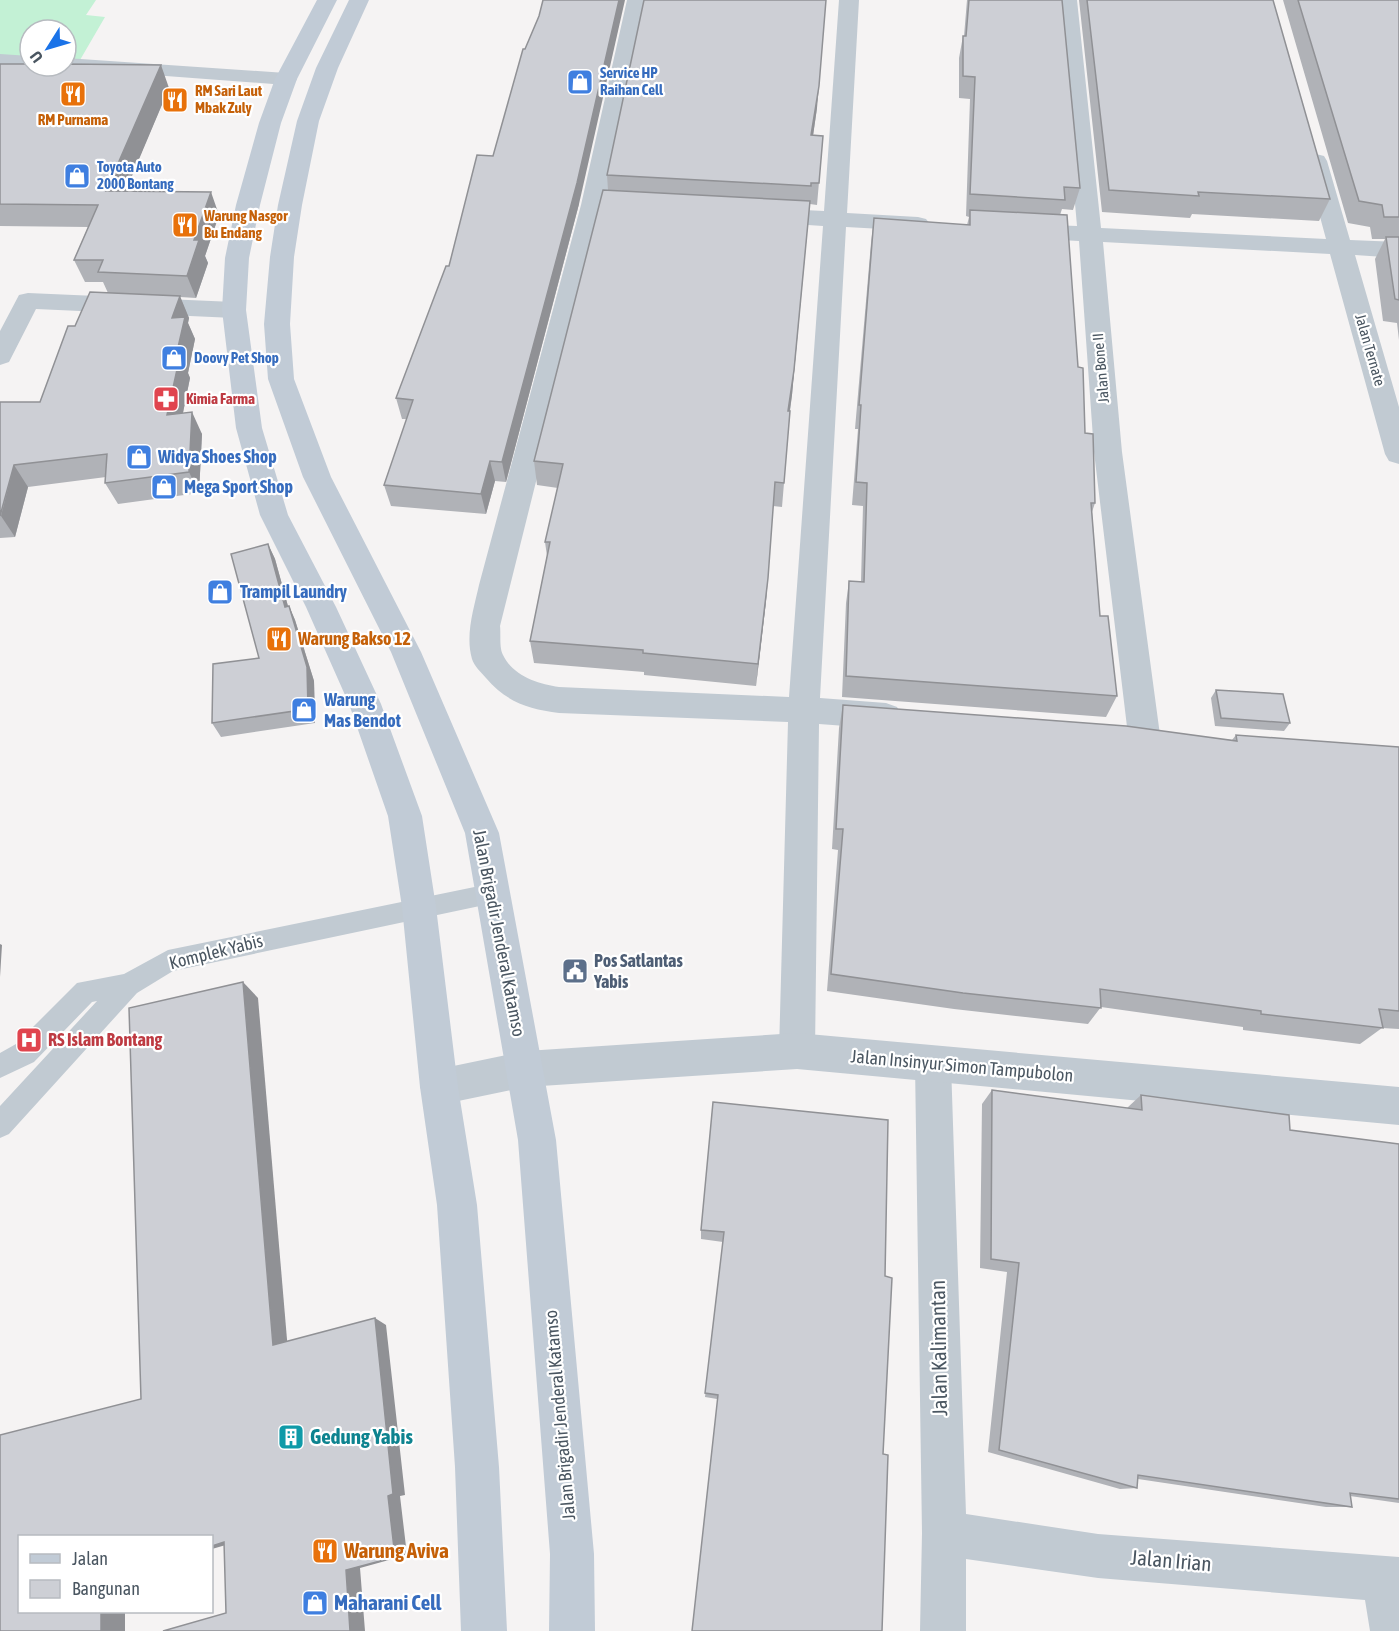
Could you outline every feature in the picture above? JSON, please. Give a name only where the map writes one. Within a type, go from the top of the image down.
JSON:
[{"type":"main road","points":[[327,0],[286,79],[259,162],[237,258],[234,310],[249,428],[274,514],[321,607],[365,704],[405,816],[439,1087],[457,1205],[477,1467],[484,1631]]},
{"type":"main road","name":"Jalan Brigadir Jenderal Katamso","points":[[359,0],[327,68],[308,121],[290,205],[282,257],[277,324],[281,379],[317,477],[406,652],[482,833],[537,1140],[572,1554],[572,1631]]},
{"type":"main road","points":[[259,162],[300,165]]},
{"type":"main road","points":[[248,205],[290,205]]},
{"type":"street","points":[[637,0],[605,206],[494,585],[485,626],[487,657],[505,679],[530,696],[559,700],[804,710],[909,718]]},
{"type":"street","points":[[797,1051],[804,710],[849,0]]},
{"type":"street","name":"Jalan Bone II","points":[[1067,0],[1108,452],[1156,736],[1109,732]]},
{"type":"street","points":[[0,60],[18,61]]},
{"type":"street","points":[[78,65],[286,79]]},
{"type":"street","name":"Jalan Ternate","points":[[1312,145],[1399,454]]},
{"type":"street","points":[[744,214],[940,226]]},
{"type":"street","points":[[998,229],[1399,250]]},
{"type":"street","points":[[0,301],[234,310]]},
{"type":"street","points":[[0,356],[28,302]]},
{"type":"street","name":"Jalan Insinyur Simon Tampubolon","points":[[439,1087],[526,1069],[797,1051],[1399,1107]]},
{"type":"street","name":"Jalan Kalimantan","points":[[933,1064],[944,1533],[943,1631]]},
{"type":"street","name":"Jalan Irian","points":[[944,1533],[1098,1556],[1392,1579]]},
{"type":"street","points":[[1392,1579],[1393,1631]]},
{"type":"lane","name":"Komplek Yabis","points":[[0,1125],[128,985],[168,961],[418,907],[494,893]]},
{"type":"lane","points":[[0,1066],[26,1053],[86,991],[128,985]]},
{"type":"green space","points":[[0,0],[96,0],[86,15],[105,17],[80,60],[78,60],[78,18],[18,18],[18,56],[0,55]]},
{"type":"building","points":[[543,0],[619,0],[577,183],[502,462],[490,461],[481,494],[384,485],[413,400],[396,398],[446,266],[449,266],[477,155],[493,156],[523,49],[539,16]]},
{"type":"building","points":[[644,0],[826,0],[819,86],[811,135],[823,136],[819,183],[811,183],[811,186],[607,175]]},
{"type":"building","points":[[969,0],[1062,0],[1080,188],[1064,187],[1065,200],[970,194],[975,77],[963,76],[963,36],[966,36]]},
{"type":"building","points":[[1087,0],[1273,0],[1330,199],[1198,192],[1199,196],[1109,190]]},
{"type":"building","points":[[1298,0],[1399,0],[1399,217],[1384,217],[1382,205],[1359,201]]},
{"type":"building","points":[[0,64],[18,64],[18,78],[78,78],[78,64],[161,65],[106,191],[211,192],[194,240],[199,240],[187,276],[98,272],[103,260],[74,260],[98,205],[0,204]]},
{"type":"building","points":[[603,190],[810,201],[788,411],[790,411],[784,483],[775,482],[768,578],[758,664],[643,653],[643,650],[530,641],[550,542],[545,542],[563,464],[534,461]]},
{"type":"building","points":[[970,210],[1067,215],[1078,367],[1083,368],[1085,433],[1093,434],[1095,503],[1091,503],[1100,616],[1108,616],[1117,696],[846,676],[849,581],[864,582],[867,483],[856,482],[861,405],[859,405],[874,218],[970,225]]},
{"type":"building","points":[[1386,237],[1399,237],[1399,300],[1395,299]]},
{"type":"building","points":[[90,292],[180,296],[172,318],[185,317],[176,356],[180,356],[167,415],[192,412],[189,472],[105,483],[107,454],[14,465],[0,516],[0,402],[40,402],[68,326],[75,326]]},
{"type":"building","points":[[268,544],[285,607],[289,606],[307,667],[308,709],[212,723],[213,664],[259,658],[231,554]]},
{"type":"building","points":[[1216,690],[1283,694],[1290,723],[1221,718]]},
{"type":"building","points":[[843,705],[1126,726],[1237,741],[1236,735],[1399,747],[1399,1011],[1379,1009],[1383,1028],[1261,1014],[1261,1011],[1100,989],[1101,1008],[963,993],[831,974],[843,829],[836,829]]},
{"type":"building","points":[[243,982],[273,1345],[375,1318],[393,1494],[388,1496],[395,1557],[346,1570],[350,1631],[163,1631],[226,1613],[224,1542],[213,1546],[213,1535],[18,1535],[18,1613],[101,1613],[101,1631],[0,1631],[0,1435],[141,1399],[129,1008]]},
{"type":"building","points":[[992,1090],[1142,1110],[1141,1095],[1289,1115],[1290,1130],[1399,1144],[1399,1499],[1350,1493],[1352,1507],[1138,1475],[1137,1488],[999,1450],[1019,1263],[991,1259]]},
{"type":"building","points":[[713,1102],[888,1120],[885,1276],[892,1278],[883,1454],[888,1455],[882,1631],[692,1631],[718,1395],[705,1393],[724,1232],[701,1230]]},
{"type":"place","name":"Service HP Raihan Cell","points":[[580,82]]},
{"type":"place","name":"RM Purnama","points":[[73,94]]},
{"type":"place","name":"RM Sari Laut Mbak Zuly","points":[[175,100]]},
{"type":"place","name":"Toyota Auto 2000 Bontang","points":[[77,176]]},
{"type":"place","name":"Warung Nasgor Bu Endang","points":[[185,225]]},
{"type":"place","name":"Doovy Pet Shop","points":[[174,358]]},
{"type":"place","name":"Kimia Farma","points":[[166,399]]},
{"type":"place","name":"Widya Shoes Shop","points":[[139,457]]},
{"type":"place","name":"Mega Sport Shop","points":[[164,487]]},
{"type":"place","name":"Trampil Laundry","points":[[220,592]]},
{"type":"place","name":"Warung Bakso 12","points":[[279,639]]},
{"type":"place","name":"Warung Mas Bendot","points":[[304,710]]},
{"type":"place","name":"Pos Satlantas Yabis","points":[[575,971]]},
{"type":"place","name":"RS Islam Bontang","points":[[29,1040]]},
{"type":"place","name":"Gedung Yabis","points":[[291,1437]]},
{"type":"place","name":"Warung Aviva","points":[[325,1551]]},
{"type":"place","name":"Maharani Cell","points":[[315,1603]]}]
